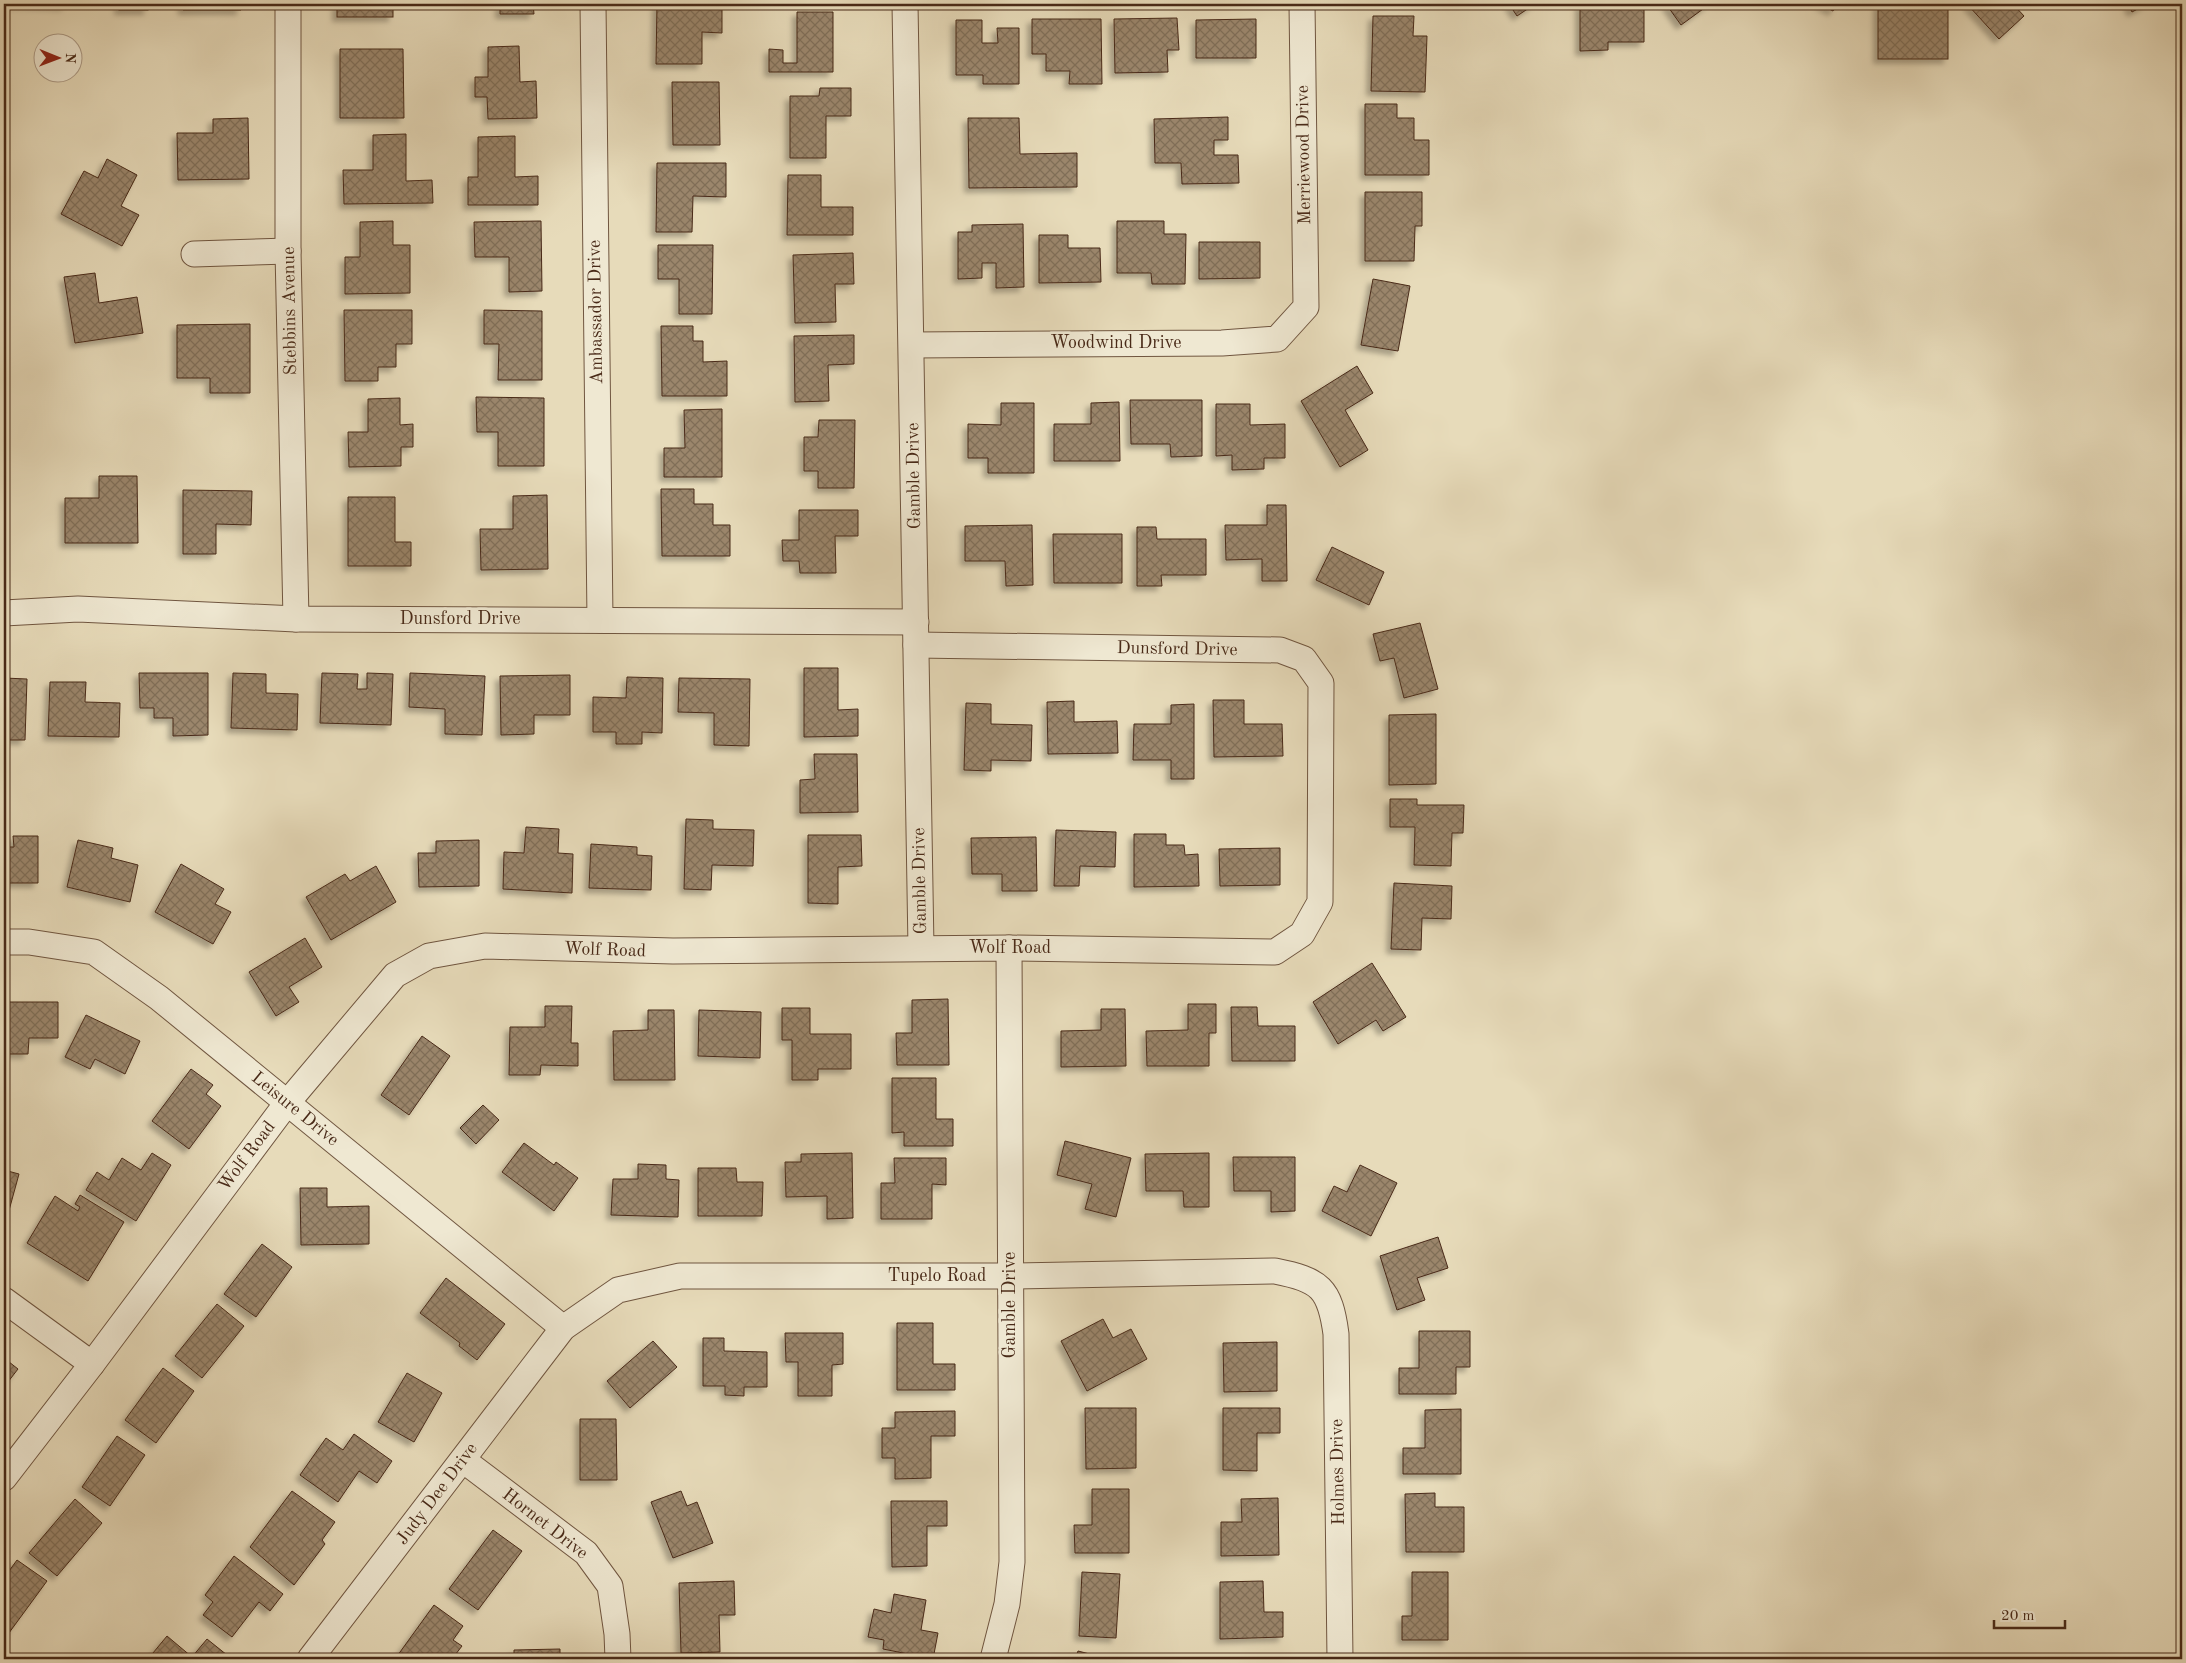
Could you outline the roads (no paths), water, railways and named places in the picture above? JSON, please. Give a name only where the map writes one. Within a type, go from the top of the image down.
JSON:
[{"type":"street","name":"Stebbins Avenue","points":[[288,4],[288,251],[296,619]]},
{"type":"street","name":"Ambassador Drive","points":[[593,4],[600,620]]},
{"type":"street","name":"Gamble Drive","points":[[905,4],[921,948]]},
{"type":"street","name":"Merriewood Drive","points":[[1302,4],[1306,307]]},
{"type":"street","points":[[194,254],[288,251]]},
{"type":"street","name":"Woodwind Drive","points":[[912,345],[1222,343],[1277,339],[1306,307]]},
{"type":"street","name":"Dunsford Drive","points":[[4,613],[78,609],[296,619],[600,620],[1280,650],[1304,660],[1321,684],[1321,787]]},
{"type":"street","name":"Wolf Road","points":[[4,1478],[92,1364],[287,1102],[395,975],[429,956],[485,946],[673,952],[1008,948],[1275,952],[1302,934],[1320,902],[1321,787]]},
{"type":"street","name":"Leisure Drive","points":[[4,942],[29,942],[94,952],[159,998],[563,1328]]},
{"type":"street","name":"Gamble Drive","points":[[993,1659],[1007,1604],[1012,1562],[1008,948]]},
{"type":"street","name":"Tupelo Road","points":[[563,1328],[618,1290],[680,1276],[1010,1276],[1275,1271],[1302,1276],[1321,1288]]},
{"type":"street","name":"Holmes Drive","points":[[1321,1288],[1332,1310],[1336,1334],[1340,1659]]},
{"type":"street","points":[[4,1300],[92,1364]]},
{"type":"street","name":"Judy Dee Drive","points":[[310,1659],[563,1328]]},
{"type":"street","name":"Hornet Drive","points":[[463,1460],[586,1552],[610,1586],[617,1634],[618,1659]]}]
